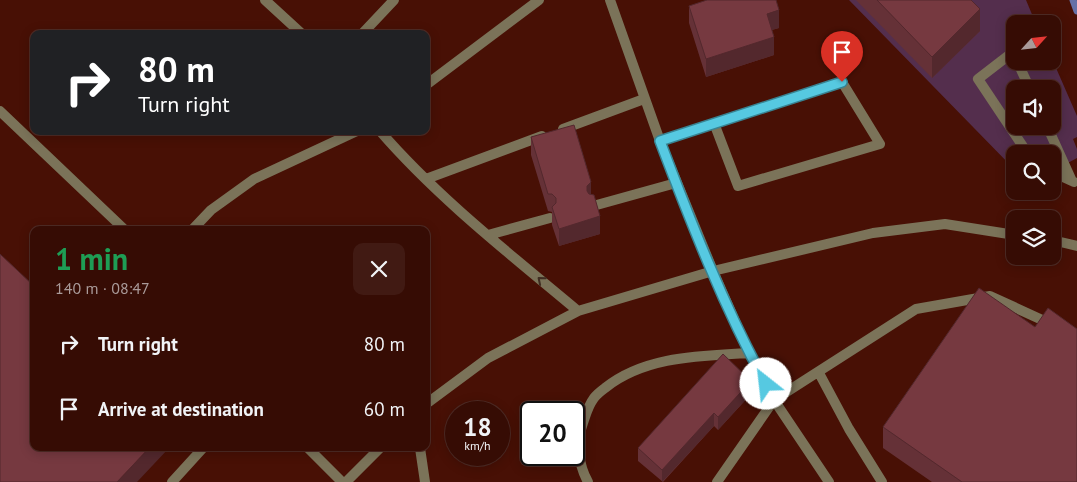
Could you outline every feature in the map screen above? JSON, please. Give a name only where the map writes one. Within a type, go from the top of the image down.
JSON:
[{"type":"lane","points":[[265,0],[298,30]]},
{"type":"lane","points":[[366,30],[394,0]]},
{"type":"lane","points":[[430,81],[539,0]]},
{"type":"lane","points":[[610,0],[644,99],[676,183],[748,353],[774,400],[829,482]]},
{"type":"lane","points":[[1006,57],[978,79],[1022,145]]},
{"type":"lane","points":[[660,141],[714,123],[842,82],[880,144],[738,186],[714,123]]},
{"type":"lane","points":[[426,180],[644,99]]},
{"type":"lane","points":[[0,111],[121,226]]},
{"type":"lane","points":[[196,226],[211,210],[254,179],[348,135]]},
{"type":"lane","points":[[383,135],[408,164],[578,311]]},
{"type":"lane","points":[[1051,135],[1075,183]]},
{"type":"lane","points":[[1061,176],[1075,183]]},
{"type":"lane","points":[[592,206],[676,183]]},
{"type":"lane","points":[[488,235],[550,218]]},
{"type":"lane","points":[[430,401],[488,358],[578,311],[713,271],[873,233],[945,224],[1006,234]]},
{"type":"lane","points":[[1061,242],[1077,246]]},
{"type":"lane","points":[[717,482],[774,400],[916,309],[990,296],[1060,328]]},
{"type":"lane","points":[[588,482],[578,450],[581,428],[588,407],[595,396],[612,382],[632,371],[664,362],[703,356],[748,353]]},
{"type":"lane","points":[[818,372],[849,429],[882,482]]},
{"type":"lane","points":[[172,482],[200,451]]},
{"type":"lane","points":[[311,451],[342,482]]},
{"type":"lane","points":[[346,482],[377,451]]},
{"type":"lane","points":[[420,451],[425,482]]},
{"type":"shaded area","points":[[849,0],[1026,0],[1032,15],[1006,15],[1006,70],[1057,70],[1077,116],[1077,137],[1073,139],[1077,149],[1077,158],[1061,167],[1061,145],[1006,145],[1006,161]]},
{"type":"building","points":[[707,0],[776,0],[779,10],[767,14],[774,37],[706,59],[689,6]]},
{"type":"building","points":[[877,0],[971,0],[980,9],[932,57]]},
{"type":"building","points":[[574,125],[591,182],[587,186],[587,191],[589,194],[594,195],[600,216],[559,229],[552,207],[556,203],[556,198],[552,194],[548,194],[531,137]]},
{"type":"building","points":[[0,254],[30,282],[30,451],[146,451],[117,482],[0,482]]},
{"type":"building","points":[[979,288],[1035,327],[1048,308],[1077,329],[1077,482],[962,482],[883,427]]},
{"type":"building","points":[[723,354],[751,381],[718,417],[714,413],[662,470],[638,448]]},
{"type":"waterway","points":[[1073,0],[1077,11]]},
{"type":"route","points":[[766,384],[748,353],[660,141],[842,82]]}]
